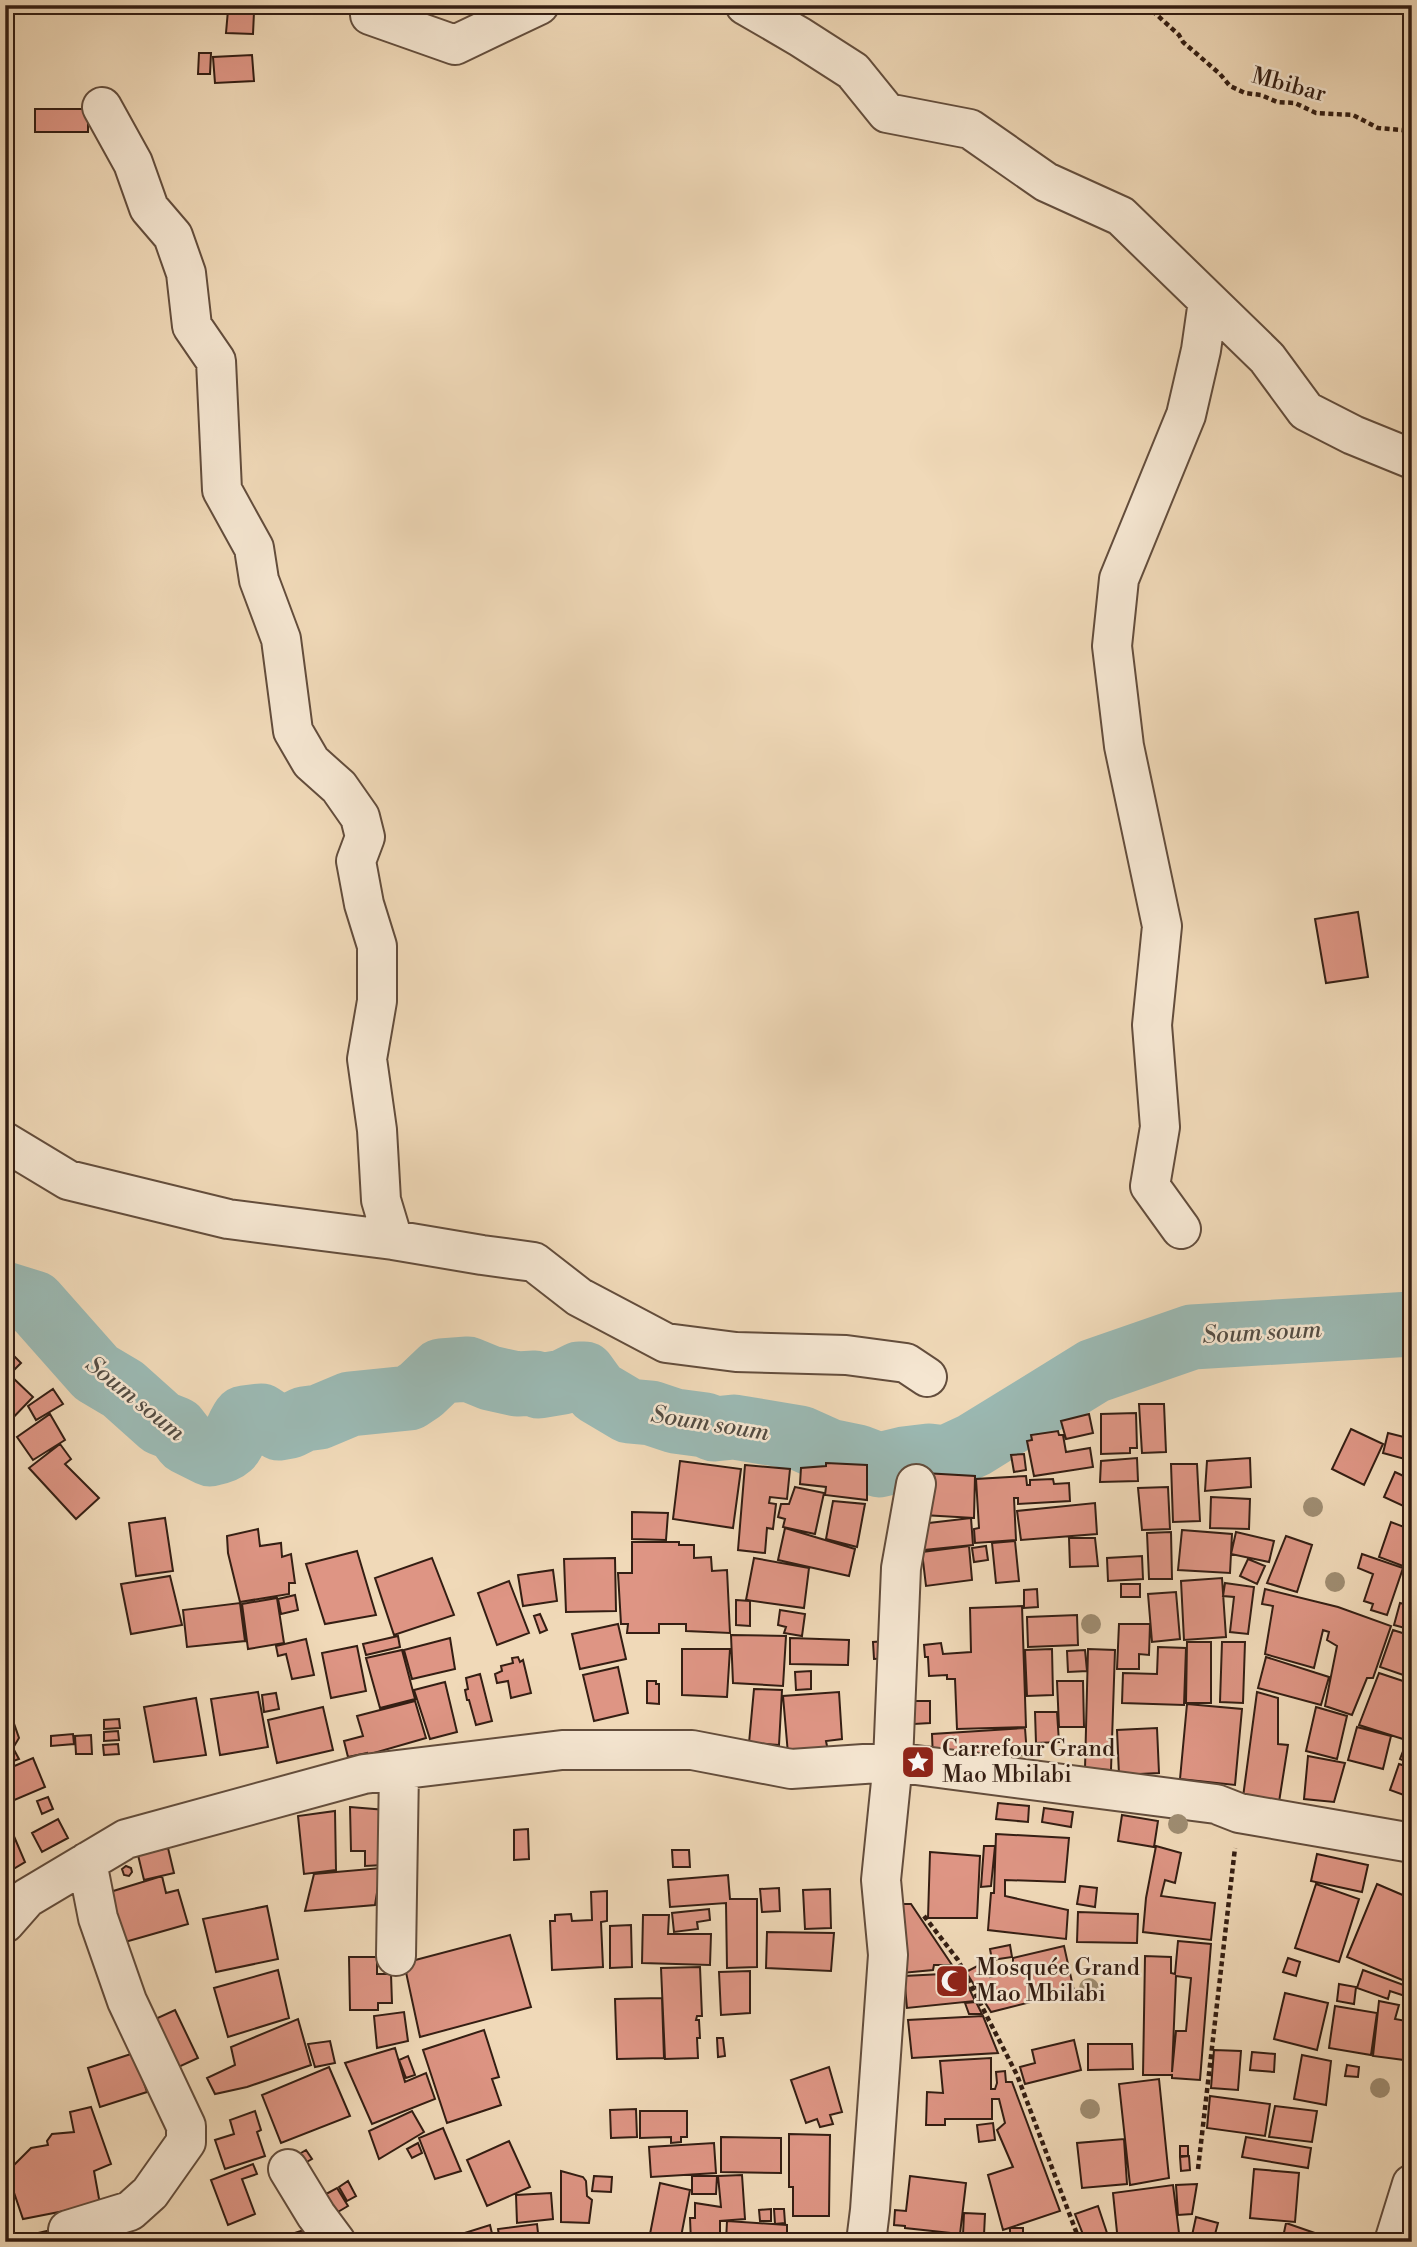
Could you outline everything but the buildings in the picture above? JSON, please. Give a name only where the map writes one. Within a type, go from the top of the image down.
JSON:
[{"type":"street","points":[[370,15],[455,45],[539,5]]},
{"type":"street","points":[[745,5],[853,71],[887,113],[970,129],[1046,182],[1121,216],[1267,358],[1306,411],[1412,460]]},
{"type":"street","points":[[102,107],[133,163],[149,208],[173,236],[186,273],[192,326],[216,361],[222,490],[254,548],[259,580],[281,639],[293,731],[311,762],[340,788],[360,817],[365,837],[356,861],[363,904],[377,946],[377,1001],[368,1059],[377,1130],[381,1200],[393,1240]]},
{"type":"street","points":[[1181,1229],[1150,1185],[1160,1128],[1152,1025],[1162,926],[1124,746],[1112,646],[1119,579],[1186,415],[1201,350],[1208,301]]},
{"type":"street","points":[[5,1142],[68,1180],[228,1219],[393,1240],[534,1262],[579,1297],[666,1343],[736,1352],[846,1355],[906,1363],[927,1377]]},
{"type":"street","points":[[866,2242],[888,1955],[881,1880],[893,1762],[901,1568],[916,1484]]},
{"type":"street","points":[[5,1923],[27,1898],[126,1839],[363,1774],[562,1751],[692,1750],[791,1769],[893,1762],[1216,1804],[1239,1813],[1412,1843]]},
{"type":"street","points":[[396,1956],[399,1770]]},
{"type":"street","points":[[68,2230],[130,2211],[150,2193],[186,2142],[186,2126],[127,2001],[102,1930],[87,1862]]},
{"type":"street","points":[[288,2169],[336,2242]]},
{"type":"street","points":[[1394,2242],[1412,2184]]},
{"type":"path","name":"Mbibar","points":[[1146,5],[1230,86],[1238,90],[1277,102],[1295,103],[1316,113],[1353,114],[1378,128],[1412,131]]},
{"type":"path","points":[[1198,2169],[1239,1813]]},
{"type":"path","points":[[881,1880],[910,1898],[958,1961],[1017,2076],[1080,2242]]},
{"type":"waterway","name":"Soum soum","points":[[5,1294],[34,1303],[96,1373],[123,1389],[161,1423],[176,1429],[186,1442],[210,1454],[230,1446],[244,1418],[261,1416],[279,1428],[290,1426],[350,1404],[409,1398],[441,1371],[468,1369],[490,1378],[517,1384],[535,1383],[539,1386],[563,1382],[584,1374],[597,1392],[629,1411],[651,1413],[714,1429],[734,1427],[800,1438],[829,1451],[879,1465],[929,1456],[946,1458],[974,1445],[1094,1371],[1192,1337],[1412,1324]]},
{"type":"place","name":"Carrefour Grand Mao Mbilabi","points":[[918,1762]]},
{"type":"place","name":"Mosquée Grand Mao Mbilabi","points":[[952,1981]]}]
